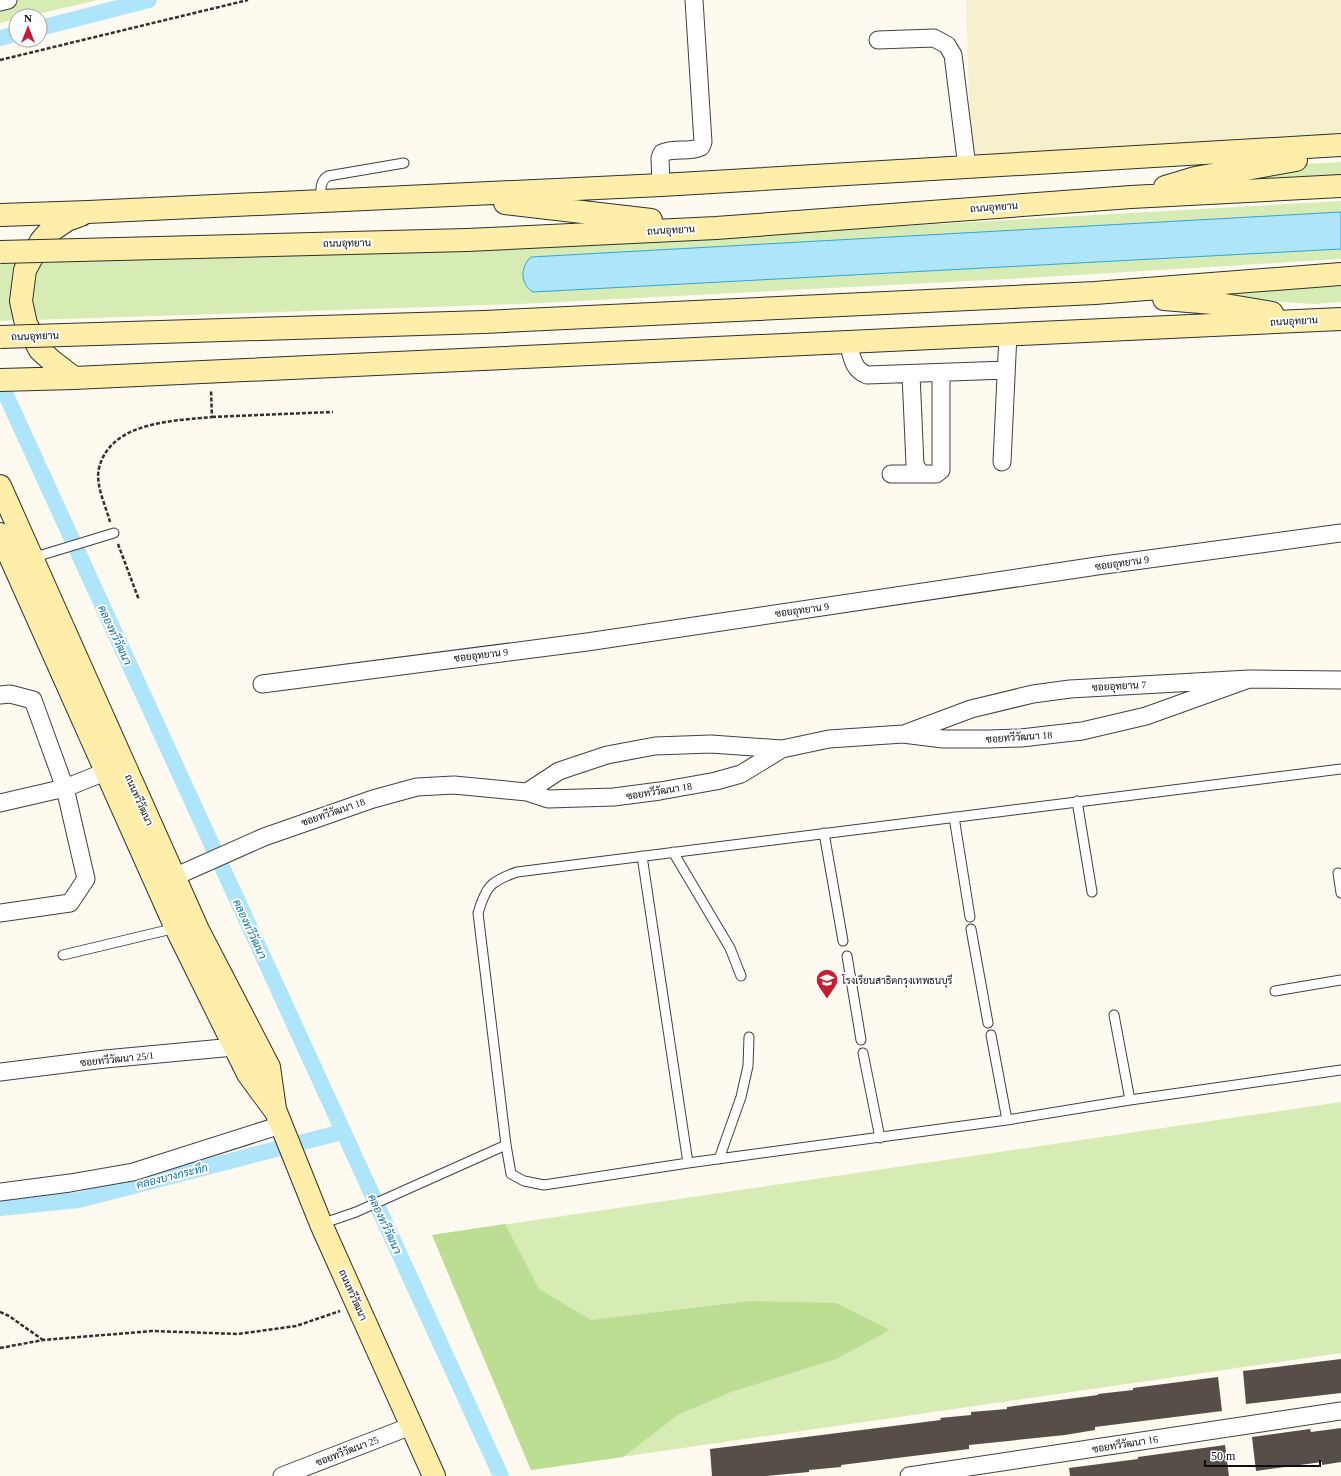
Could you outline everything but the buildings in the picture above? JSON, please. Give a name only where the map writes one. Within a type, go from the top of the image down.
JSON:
[{"type":"main road","points":[[0,215],[661,186],[1341,145]]},
{"type":"main road","points":[[1131,197],[1195,178],[1295,160],[1341,145]]},
{"type":"main road","name":"ถนนอุทยาน","points":[[0,252],[467,240],[716,228],[1131,197],[1341,186]]},
{"type":"main road","points":[[440,196],[716,228]]},
{"type":"main road","points":[[74,378],[40,350],[26,324],[21,301],[25,270],[41,241],[48,233],[67,220],[88,212]]},
{"type":"main road","name":"ถนนอุทยาน","points":[[0,337],[484,322],[1095,293],[1341,274]]},
{"type":"main road","points":[[1095,293],[1213,303],[1315,320]]},
{"type":"main road","name":"ถนนอุทยาน","points":[[0,380],[209,372],[1341,319]]},
{"type":"main road","name":"ถนนทวีวัฒนา","points":[[0,486],[39,556],[174,877],[198,930],[269,1067],[284,1133]]},
{"type":"main road","name":"ถนนทวีวัฒนา","points":[[2,545],[176,928],[248,1074],[284,1133],[321,1224],[434,1476]]},
{"type":"street","points":[[0,2],[8,0]]},
{"type":"street","points":[[661,186],[660,158],[662,153],[668,150],[697,149],[701,147],[703,142],[694,0]]},
{"type":"street","points":[[878,40],[934,38],[947,45],[953,55],[967,167]]},
{"type":"street","points":[[1002,462],[1008,334]]},
{"type":"street","points":[[848,342],[855,367],[859,372],[867,375],[1006,370]]},
{"type":"street","points":[[891,474],[936,474],[941,470],[941,372]]},
{"type":"street","points":[[910,374],[915,465],[921,474]]},
{"type":"street","name":"ซอยอุทยาน 9","points":[[262,684],[587,642],[1097,566],[1341,533]]},
{"type":"street","name":"ซอยทวีวัฒนา 18","points":[[528,792],[559,770],[607,755],[655,746],[711,744],[782,749],[829,739],[903,734],[943,739],[989,740],[1022,738],[1082,731],[1146,716],[1249,679]]},
{"type":"street","name":"ซอยอุทยาน 7","points":[[903,734],[972,709],[1033,694],[1070,689],[1249,679],[1341,680]]},
{"type":"street","points":[[0,695],[10,694],[33,700],[65,788],[86,880],[70,903],[0,913]]},
{"type":"street","name":"ซอยทวีวัฒนา 18","points":[[174,877],[264,837],[373,798],[417,787],[454,785],[528,792],[548,799],[614,797],[716,782],[741,774],[782,749]]},
{"type":"street","points":[[0,803],[65,788],[105,772]]},
{"type":"street","name":"ซอยทวีวัฒนา 25/1","points":[[0,1072],[105,1059],[234,1047]]},
{"type":"street","points":[[4,1191],[70,1183],[133,1172],[284,1133]]},
{"type":"street","name":"ซอยทวีวัฒนา 16","points":[[909,1476],[1341,1411]]},
{"type":"street","name":"ซอยทวีวัฒนา 25","points":[[282,1476],[411,1426]]},
{"type":"lane","points":[[321,202],[322,183],[324,178],[328,176],[404,163]]},
{"type":"lane","points":[[39,556],[114,533]]},
{"type":"lane","points":[[1341,769],[517,872],[498,879],[484,892],[478,913],[506,1145],[511,1174],[524,1181],[544,1185],[688,1163],[1007,1120],[1130,1100],[1341,1070]]},
{"type":"lane","points":[[1077,801],[1092,892]]},
{"type":"lane","points":[[954,817],[970,917]]},
{"type":"lane","points":[[824,833],[843,941]]},
{"type":"lane","points":[[673,852],[730,948],[741,976]]},
{"type":"lane","points":[[642,856],[688,1163]]},
{"type":"lane","points":[[1338,873],[1341,893]]},
{"type":"lane","points":[[63,955],[176,928]]},
{"type":"lane","points":[[972,929],[988,1023]]},
{"type":"lane","points":[[847,956],[861,1040]]},
{"type":"lane","points":[[1275,991],[1341,980]]},
{"type":"lane","points":[[1114,1015],[1130,1100]]},
{"type":"lane","points":[[991,1035],[1007,1120]]},
{"type":"lane","points":[[719,1159],[741,1097],[748,1066],[749,1037]]},
{"type":"lane","points":[[863,1052],[880,1138]]},
{"type":"lane","points":[[321,1224],[356,1212],[506,1145]]},
{"type":"path","points":[[0,60],[248,0]]},
{"type":"path","points":[[209,372],[212,417]]},
{"type":"path","points":[[139,600],[114,533],[99,483],[99,468],[107,450],[128,433],[158,423],[212,417],[334,412]]},
{"type":"path","points":[[0,1348],[43,1340],[152,1331],[238,1334],[296,1326],[357,1304]]},
{"type":"path","points":[[0,1312],[9,1316],[43,1340]]},
{"type":"shaded area","points":[[966,0],[1341,0],[1341,135],[971,157]]},
{"type":"green space","points":[[0,0],[98,0],[48,12],[48,8],[8,8],[8,21],[0,23]]},
{"type":"green space","points":[[1341,162],[1341,175],[1242,180],[1288,165]]},
{"type":"green space","points":[[1341,201],[1341,212],[531,257],[526,263],[533,292],[1341,249],[1341,259],[1026,278],[520,304],[0,321],[0,264],[517,248]]},
{"type":"green space","points":[[1341,283],[1341,302],[1314,304],[1213,297],[1213,290]]},
{"type":"green space","points":[[1341,1102],[1341,1353],[531,1470],[432,1235]]},
{"type":"green space","points":[[505,1224],[539,1289],[591,1320],[751,1301],[836,1303],[890,1330],[836,1359],[731,1392],[678,1415],[623,1457],[531,1470],[432,1235]]},
{"type":"water","points":[[1341,212],[1341,249],[533,292],[526,285],[523,275],[523,270],[527,261],[531,257]]},
{"type":"waterway","points":[[48,26],[149,0]]},
{"type":"waterway","points":[[0,38],[8,36]]},
{"type":"waterway","name":"คลองทวีวัฒนา","points":[[0,382],[501,1476]]},
{"type":"waterway","name":"คลองบางกระทึก","points":[[0,1208],[79,1200],[342,1132]]},
{"type":"place","name":"โรงเรียนสาธิตกรุงเทพธนบุรี","points":[[827,1000]]}]
